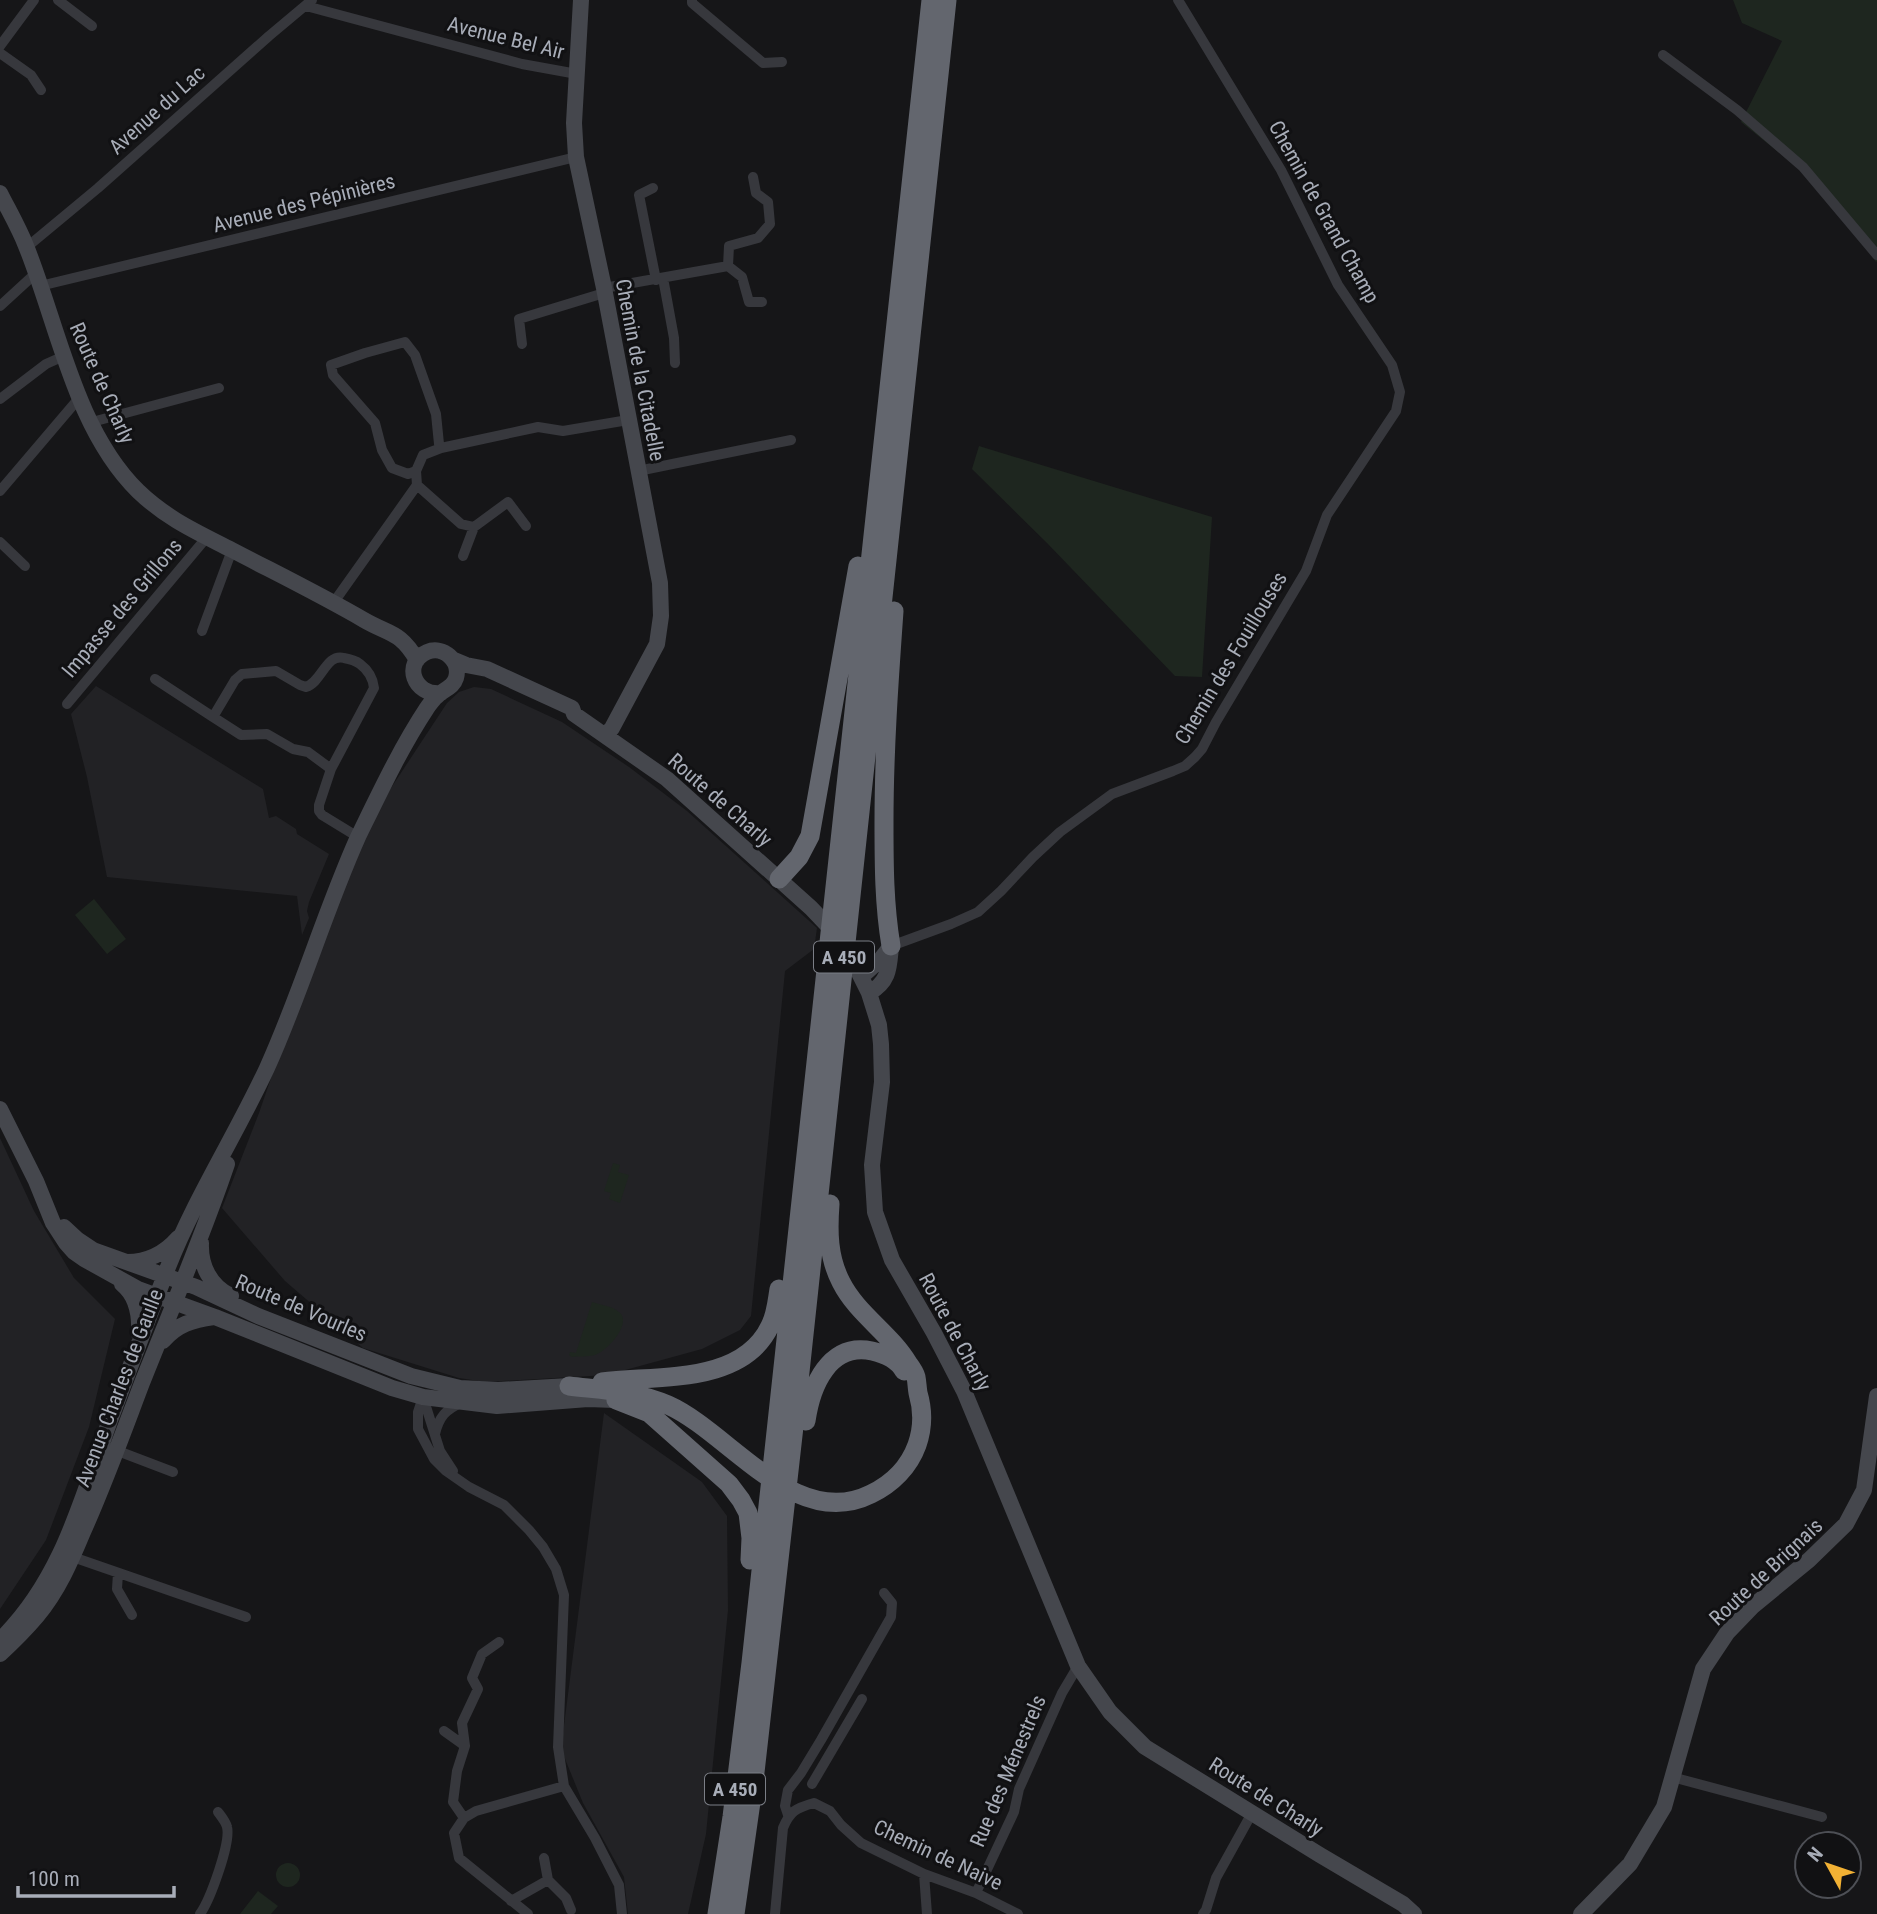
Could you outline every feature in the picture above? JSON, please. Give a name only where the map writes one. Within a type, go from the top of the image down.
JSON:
[{"type":"highway","name":"A 450","points":[[717,1914],[751,1663],[931,0]]},
{"type":"highway","name":"A 450","points":[[734,1914],[754,1781],[947,0]]},
{"type":"highway","points":[[891,946],[884,886],[885,759],[903,504],[894,491]]},
{"type":"highway","points":[[779,879],[799,857],[810,836],[864,529],[875,516]]},
{"type":"highway","points":[[569,1386],[621,1396],[648,1397],[668,1405],[690,1417],[750,1465],[789,1489],[818,1500],[834,1502],[866,1497],[894,1480],[914,1452],[920,1435],[920,1401],[916,1376],[906,1359],[850,1297],[833,1264],[828,1226],[836,1115],[828,1101]]},
{"type":"highway","points":[[569,1386],[704,1373],[735,1363],[749,1353],[771,1326],[794,1186],[804,1170]]},
{"type":"highway","points":[[783,1520],[793,1512],[808,1409],[813,1391],[828,1365],[847,1353],[868,1350],[891,1358],[916,1385]]},
{"type":"highway","points":[[621,1396],[663,1424],[729,1483],[748,1513],[751,1538],[744,1646],[751,1663]]},
{"type":"street","points":[[0,46],[34,0]]},
{"type":"street","points":[[58,0],[92,26]]},
{"type":"street","name":"Chemin de la Citadelle","points":[[581,0],[574,123],[576,157],[660,583],[661,616],[657,644],[606,735]]},
{"type":"street","name":"Chemin de Grand Champ","points":[[1178,0],[1281,170],[1338,285],[1392,365],[1397,378],[1400,392],[1396,411],[1327,515]]},
{"type":"street","points":[[690,1],[763,63],[782,61]]},
{"type":"street","name":"Avenue Bel Air","points":[[309,3],[317,10],[522,64],[577,74]]},
{"type":"street","name":"Avenue du Lac","points":[[26,247],[98,188],[309,3]]},
{"type":"street","points":[[0,53],[32,75],[41,90]]},
{"type":"street","points":[[1663,55],[1737,110],[1803,167],[1877,255]]},
{"type":"street","name":"Avenue des Pépinières","points":[[38,279],[576,157]]},
{"type":"street","points":[[728,266],[729,246],[758,238],[770,224],[768,202],[756,193],[752,177]]},
{"type":"street","points":[[653,188],[639,195],[674,338],[675,363]]},
{"type":"street","name":"Route de Charly","points":[[0,193],[26,247],[64,356],[99,439],[136,489],[161,512],[206,537],[334,602],[372,614],[405,630],[424,656]]},
{"type":"street","points":[[522,344],[519,319],[604,291],[728,266],[742,276],[749,302],[762,302]]},
{"type":"street","points":[[0,306],[38,279]]},
{"type":"street","points":[[416,471],[408,474],[392,468],[382,450],[375,423],[333,376],[331,365],[405,342],[415,355],[436,414],[441,448]]},
{"type":"street","points":[[0,399],[46,364],[64,356]]},
{"type":"street","points":[[92,422],[219,388]]},
{"type":"street","points":[[0,491],[80,397]]},
{"type":"street","points":[[334,602],[417,485],[416,471],[423,455],[441,448],[538,427],[563,431],[628,420]]},
{"type":"street","points":[[638,471],[791,440]]},
{"type":"street","points":[[417,485],[461,524],[474,527]]},
{"type":"street","points":[[463,555],[474,527],[508,502],[526,526]]},
{"type":"street","name":"Chemin des Fouillouses","points":[[891,946],[978,912],[1060,832],[1112,794],[1185,766],[1195,757],[1306,571],[1327,515]]},
{"type":"street","name":"Impasse des Grillons","points":[[67,704],[206,537]]},
{"type":"street","points":[[0,542],[25,566]]},
{"type":"street","points":[[202,631],[232,550]]},
{"type":"street","points":[[443,652],[454,660],[457,673],[447,688],[429,693],[419,687],[414,674],[424,656],[443,652]]},
{"type":"street","points":[[213,717],[235,680],[242,674],[276,671],[306,687],[316,682],[332,659],[339,657],[358,662],[372,678],[374,688],[331,769],[319,805],[322,815],[354,835]]},
{"type":"street","name":"Route de Charly","points":[[454,660],[487,669],[572,708],[574,714],[667,779],[831,929],[860,973],[878,1025],[881,1082],[872,1165],[876,1212],[892,1261],[964,1391],[1078,1666],[1110,1712],[1145,1747],[1403,1903],[1414,1914]]},
{"type":"street","name":"Route de Charly","points":[[447,688],[469,677],[485,678],[567,716],[574,714]]},
{"type":"street","points":[[155,679],[241,735],[267,734],[293,749],[309,752],[331,769]]},
{"type":"street","name":"Avenue Charles de Gaulle","points":[[187,1225],[267,1067],[354,835],[415,713],[419,702],[419,687]]},
{"type":"street","name":"Avenue Charles de Gaulle","points":[[354,835],[417,725],[435,697],[447,688]]},
{"type":"street","points":[[860,973],[881,959],[891,946]]},
{"type":"street","points":[[869,993],[879,987],[886,977],[891,946]]},
{"type":"street","name":"Route de Vourles","points":[[0,1109],[53,1223],[74,1252],[112,1276]]},
{"type":"street","name":"Avenue Charles de Gaulle","points":[[0,1640],[34,1601],[67,1555],[100,1495],[109,1448],[138,1346],[201,1237],[242,1118]]},
{"type":"street","name":"Route de Vourles","points":[[43,1197],[68,1232],[78,1240],[93,1250],[122,1262],[215,1317],[423,1397]]},
{"type":"street","points":[[122,1262],[143,1260],[160,1253],[173,1244],[187,1225]]},
{"type":"street","points":[[144,1380],[147,1348],[185,1248],[187,1225]]},
{"type":"street","points":[[201,1237],[203,1261],[216,1286],[222,1292],[240,1300],[258,1316]]},
{"type":"street","points":[[112,1276],[124,1275],[170,1290]]},
{"type":"street","points":[[112,1276],[127,1288],[135,1303],[139,1324],[138,1346]]},
{"type":"street","name":"Avenue Charles de Gaulle","points":[[109,1448],[144,1380],[155,1352],[170,1290]]},
{"type":"street","name":"Route de Vourles","points":[[170,1290],[223,1299],[356,1355],[497,1406],[621,1396]]},
{"type":"street","points":[[155,1352],[178,1327],[215,1317]]},
{"type":"street","points":[[356,1355],[360,1367],[369,1378]]},
{"type":"street","points":[[411,1376],[423,1397],[440,1451],[461,1481]]},
{"type":"street","name":"Route de Vourles","points":[[461,1395],[569,1386]]},
{"type":"street","points":[[435,1437],[442,1414],[461,1395],[440,1388],[423,1397],[418,1412],[418,1429],[434,1459],[446,1472],[504,1505],[529,1530],[556,1569],[564,1595],[558,1747],[564,1786],[619,1885],[622,1914]]},
{"type":"street","name":"Route de Brignais","points":[[1581,1914],[1630,1864],[1664,1807],[1703,1668],[1727,1633],[1753,1606],[1809,1560],[1846,1524],[1864,1490],[1877,1396]]},
{"type":"street","points":[[109,1448],[173,1472]]},
{"type":"street","points":[[67,1555],[246,1618]]},
{"type":"street","name":"Avenue Charles de Gaulle","points":[[0,1654],[38,1615],[55,1590],[67,1555]]},
{"type":"street","points":[[118,1573],[117,1589],[132,1615]]},
{"type":"street","points":[[788,1815],[785,1806],[789,1790],[891,1617],[892,1603],[884,1593]]},
{"type":"street","points":[[464,1818],[453,1802],[457,1771],[465,1746],[462,1723],[478,1689],[472,1678],[482,1654],[499,1642]]},
{"type":"street","name":"Rue des Ménestrels","points":[[976,1893],[1014,1812],[1019,1789],[1062,1693],[1078,1666]]},
{"type":"street","points":[[775,1914],[783,1828],[788,1815],[799,1807],[814,1803],[812,1784],[862,1699]]},
{"type":"street","points":[[444,1731],[465,1746]]},
{"type":"street","points":[[801,1773],[812,1784]]},
{"type":"street","points":[[1672,1777],[1822,1817]]},
{"type":"street","points":[[528,1914],[459,1858],[454,1833],[464,1818],[476,1811],[564,1786]]},
{"type":"street","name":"Chemin de Naive","points":[[814,1803],[830,1811],[861,1843],[924,1874],[976,1893],[1018,1914]]},
{"type":"street","points":[[200,1914],[210,1896],[226,1842],[227,1826],[218,1812]]},
{"type":"street","points":[[1203,1914],[1216,1878],[1252,1812]]},
{"type":"street","points":[[544,1858],[548,1880],[566,1898],[571,1910]]},
{"type":"street","points":[[924,1874],[927,1914]]},
{"type":"street","points":[[511,1901],[548,1880]]},
{"type":"shaded area","points":[[1733,0],[1877,0],[1876,262],[1824,189],[1741,122],[1782,41],[1742,23]]},
{"type":"shaded area","points":[[979,446],[1212,517],[1202,677],[1175,676],[972,469]]},
{"type":"shaded area","points":[[96,686],[263,789],[269,818],[276,816],[296,829],[297,834],[329,854],[309,902],[309,918],[302,935],[297,896],[107,877],[71,714]]},
{"type":"shaded area","points":[[474,687],[491,689],[562,722],[629,767],[687,811],[817,928],[814,949],[785,971],[751,1316],[740,1330],[702,1349],[607,1375],[485,1382],[459,1378],[363,1348],[285,1281],[222,1208],[366,826],[447,703],[459,692]]},
{"type":"shaded area","points":[[94,899],[126,939],[107,954],[75,915]]},
{"type":"shaded area","points":[[0,1138],[34,1211],[74,1278],[115,1319],[89,1427],[46,1540],[0,1609]]},
{"type":"shaded area","points":[[613,1163],[620,1165],[618,1172],[629,1175],[620,1203],[609,1199],[611,1193],[604,1191]]},
{"type":"shaded area","points":[[592,1302],[619,1312],[623,1323],[621,1329],[612,1343],[600,1352],[592,1356],[572,1357],[570,1352],[576,1353]]},
{"type":"shaded area","points":[[604,1413],[702,1482],[727,1516],[728,1610],[706,1834],[688,1914],[628,1914],[624,1877],[583,1803],[561,1749]]},
{"type":"shaded area","points":[[288,1863],[296,1867],[300,1875],[296,1883],[288,1887],[280,1883],[276,1875],[280,1867]]},
{"type":"shaded area","points":[[258,1891],[278,1906],[271,1914],[240,1914]]}]
